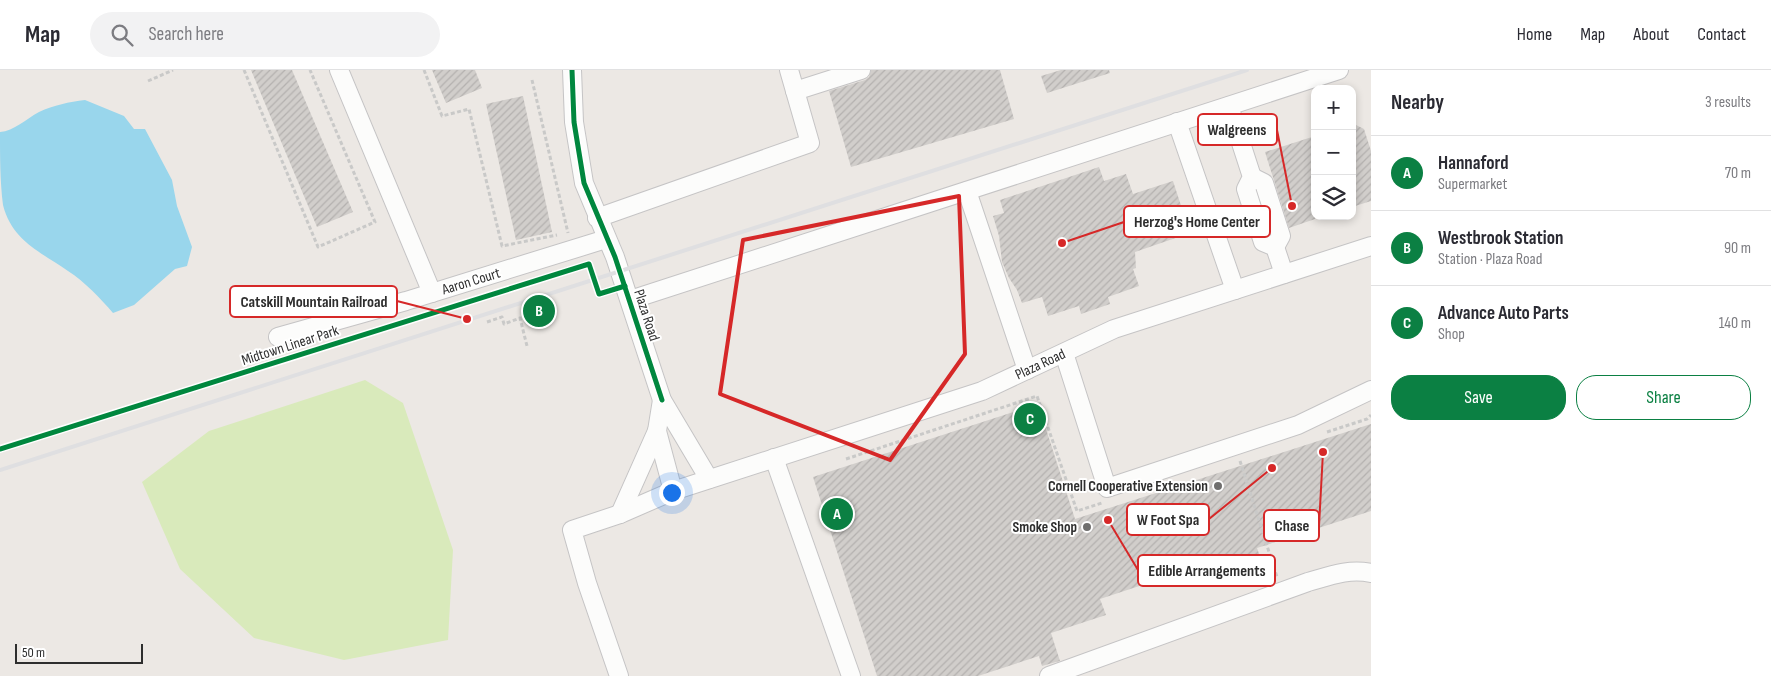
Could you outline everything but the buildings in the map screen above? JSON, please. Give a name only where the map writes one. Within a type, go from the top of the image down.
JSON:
[{"type":"street","points":[[339,70],[432,293]]},
{"type":"street","name":"Plaza Road","points":[[572,70],[578,157],[584,183],[630,300],[662,400],[709,480]]},
{"type":"street","points":[[597,218],[810,143],[789,70]]},
{"type":"street","points":[[795,91],[860,70]]},
{"type":"street","points":[[630,300],[1339,70]]},
{"type":"street","points":[[1229,106],[1252,177],[1264,183],[1281,236],[1275,247],[1284,274]]},
{"type":"street","points":[[1177,122],[1235,290]]},
{"type":"street","points":[[967,191],[1027,370]]},
{"type":"street","name":"Aaron Court","points":[[278,337],[432,293],[606,239]]},
{"type":"street","name":"Plaza Road","points":[[662,400],[657,431],[673,491],[982,391],[1114,329],[1371,246]]},
{"type":"street","points":[[1064,353],[1107,488],[1298,425],[1371,390]]},
{"type":"street","points":[[620,514],[657,431]]},
{"type":"street","points":[[774,458],[852,676]]},
{"type":"street","points":[[620,676],[587,583],[572,530],[620,514],[673,491]]},
{"type":"street","points":[[1049,676],[1282,592],[1345,572],[1360,570],[1371,573]]},
{"type":"path","points":[[148,81],[173,70]]},
{"type":"path","points":[[244,70],[318,247],[375,222],[310,70]]},
{"type":"path","points":[[424,70],[442,116],[468,109],[502,246],[569,232],[532,80]]},
{"type":"path","points":[[487,322],[502,318],[504,324],[520,318],[527,346]]},
{"type":"path","points":[[1239,460],[1282,592]]},
{"type":"highlighted area","points":[[959,196],[965,354],[890,460],[720,394],[743,240]]},
{"type":"green space","points":[[365,380],[403,403],[453,550],[448,640],[344,660],[254,638],[180,569],[142,482],[209,431]]},
{"type":"water","points":[[85,100],[124,116],[134,129],[145,129],[172,180],[177,206],[192,247],[187,266],[175,269],[134,305],[113,313],[80,280],[20,237],[7,217],[3,205],[0,132],[15,127],[45,110],[62,104]]},
{"type":"railway","points":[[0,470],[1247,70]]},
{"type":"cycle path","points":[[572,70],[574,122],[584,183],[615,257],[662,400]]},
{"type":"cycle path","name":"Midtown Linear Park","points":[[0,449],[589,264],[599,294],[625,286]]},
{"type":"place","name":"Walgreens","points":[[1292,206]]},
{"type":"place","name":"Herzog's Home Center","points":[[1062,243]]},
{"type":"place","name":"Westbrook Station","points":[[539,311]]},
{"type":"place","name":"Catskill Mountain Railroad","points":[[467,319]]},
{"type":"place","name":"Advance Auto Parts","points":[[1030,419]]},
{"type":"place","name":"Chase","points":[[1323,452]]},
{"type":"place","name":"W Foot Spa","points":[[1272,468]]},
{"type":"place","name":"Cornell Cooperative Extension","points":[[1218,486]]},
{"type":"place","name":"Hannaford","points":[[837,514]]},
{"type":"place","name":"Edible Arrangements","points":[[1108,520]]},
{"type":"place","name":"Smoke Shop","points":[[1087,527]]}]
